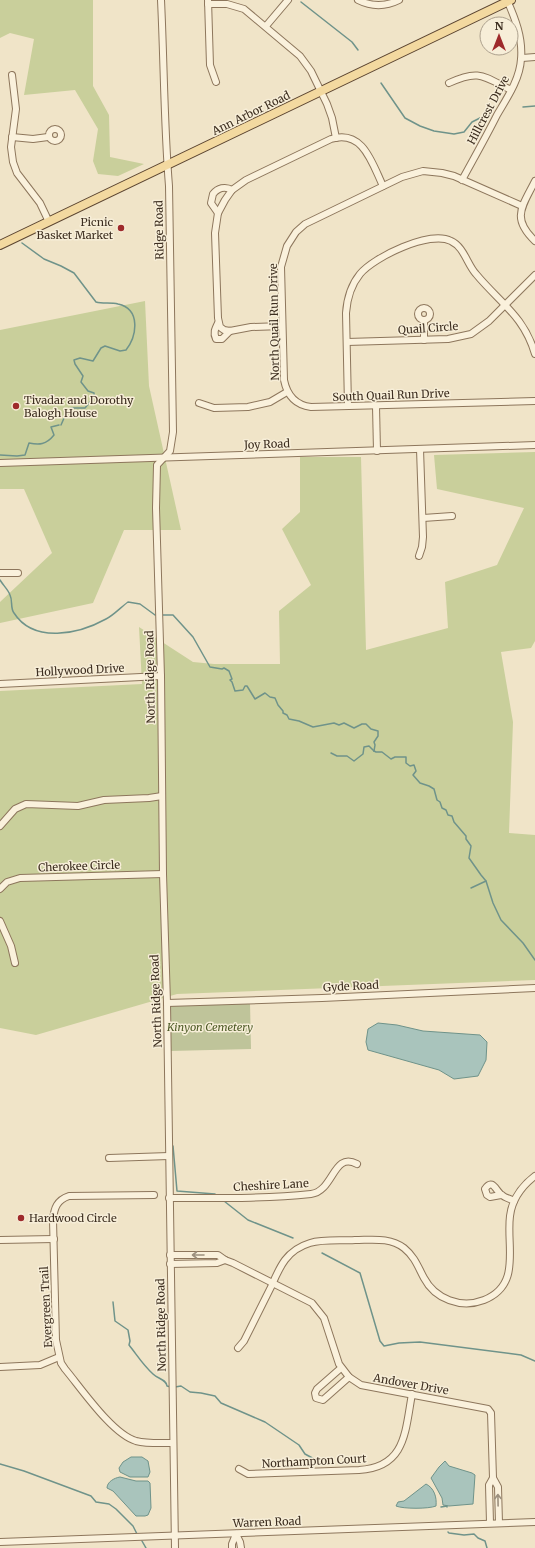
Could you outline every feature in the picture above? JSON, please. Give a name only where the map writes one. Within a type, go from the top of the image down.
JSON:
[{"type":"main road","name":"Ann Arbor Road","points":[[0,245],[508,1]]},
{"type":"street","name":"Ridge Road","points":[[161,0],[166,120],[166,165],[169,186],[172,432],[170,451],[165,457]]},
{"type":"street","points":[[266,26],[288,0]]},
{"type":"street","points":[[358,0],[376,5],[387,4],[399,0]]},
{"type":"street","name":"Hillcrest Drive","points":[[462,180],[516,80],[522,58],[519,32],[508,1]]},
{"type":"street","points":[[216,82],[210,65],[208,2],[239,6],[266,26],[300,56],[311,71],[330,111],[336,138]]},
{"type":"street","points":[[522,58],[535,57]]},
{"type":"street","points":[[12,75],[16,109],[11,151],[14,168],[40,203],[49,222]]},
{"type":"street","points":[[449,83],[468,75],[476,75],[485,77],[511,90]]},
{"type":"street","points":[[12,137],[33,139],[48,137]]},
{"type":"street","points":[[230,331],[222,339],[216,339],[214,335],[215,328],[218,323],[215,232],[218,213],[232,190],[246,180],[336,138],[351,138],[362,146],[383,186]]},
{"type":"street","name":"North Quail Run Drive","points":[[287,392],[284,380],[281,267],[284,252],[291,238],[301,227],[311,220],[407,174],[424,171],[442,173],[462,180],[522,206]]},
{"type":"street","points":[[535,182],[522,206],[521,212],[522,223],[527,233],[535,241]]},
{"type":"street","points":[[218,213],[211,203],[213,194],[220,188],[232,190]]},
{"type":"street","points":[[348,406],[347,302],[351,288],[366,268],[376,261],[409,244],[422,240],[444,238],[455,244],[461,250],[476,274],[506,304],[522,325],[528,335],[535,354]]},
{"type":"street","name":"Quail Circle","points":[[347,342],[454,339],[471,334],[486,324],[535,275]]},
{"type":"street","points":[[424,320],[424,340]]},
{"type":"street","points":[[218,323],[224,330],[230,331],[251,327],[282,326]]},
{"type":"street","points":[[200,403],[214,408],[257,406],[270,402],[287,392]]},
{"type":"street","name":"South Quail Run Drive","points":[[287,392],[296,401],[306,406],[376,406],[535,401]]},
{"type":"street","points":[[376,406],[377,451]]},
{"type":"street","name":"Joy Road","points":[[0,464],[535,445]]},
{"type":"street","points":[[419,556],[422,547],[423,518],[420,449]]},
{"type":"street","name":"North Ridge Road","points":[[165,457],[157,465],[156,508],[161,676],[163,874],[167,1003],[175,1548]]},
{"type":"street","points":[[423,518],[452,516]]},
{"type":"street","points":[[0,573],[18,573]]},
{"type":"street","name":"Hollywood Drive","points":[[0,684],[161,676]]},
{"type":"street","points":[[0,826],[15,809],[26,804],[78,806],[104,800],[162,796]]},
{"type":"street","name":"Cherokee Circle","points":[[0,889],[7,882],[20,878],[163,874]]},
{"type":"street","points":[[0,921],[11,946],[15,963]]},
{"type":"street","name":"Gyde Road","points":[[167,1003],[322,998],[535,988]]},
{"type":"street","points":[[109,1158],[169,1156]]},
{"type":"street","name":"Cheshire Lane","points":[[169,1198],[242,1197],[318,1193],[326,1186],[341,1163],[351,1162],[358,1164]]},
{"type":"street","points":[[238,1348],[244,1341],[285,1259],[295,1250],[309,1243],[386,1240],[403,1247],[411,1254],[417,1262],[427,1283],[440,1296],[452,1301],[464,1303],[484,1300],[499,1289],[508,1273],[511,1255],[509,1222],[514,1201],[524,1186],[535,1176]]},
{"type":"street","name":"Evergreen Trail","points":[[154,1195],[69,1196],[64,1197],[56,1204],[53,1214],[56,1340],[60,1357],[65,1369],[118,1432],[136,1441],[173,1442]]},
{"type":"street","points":[[501,1195],[514,1201]]},
{"type":"street","points":[[0,1240],[54,1239]]},
{"type":"street","name":"Andover Drive","points":[[170,1255],[218,1255],[225,1260],[312,1303],[324,1318],[341,1368],[356,1382],[367,1387],[488,1409],[490,1413],[493,1478],[498,1487],[499,1523]]},
{"type":"street","points":[[170,1264],[217,1263],[225,1260]]},
{"type":"street","points":[[0,1367],[40,1365],[60,1357]]},
{"type":"street","points":[[341,1368],[316,1389],[316,1398],[323,1400],[349,1376]]},
{"type":"street","name":"Northampton Court","points":[[239,1469],[248,1474],[256,1474],[359,1470],[370,1469],[382,1465],[392,1458],[399,1450],[404,1440],[412,1394]]},
{"type":"street","name":"Andover Drive","points":[[490,1523],[489,1486],[493,1478]]},
{"type":"street","name":"Warren Road","points":[[0,1542],[535,1522]]},
{"type":"street","points":[[232,1548],[236,1534]]},
{"type":"street","points":[[236,1534],[241,1548]]},
{"type":"green space","points":[[0,0],[93,0],[93,86],[109,115],[110,157],[144,164],[118,176],[98,174],[93,161],[98,129],[75,90],[24,95],[34,39],[10,33],[0,38]]},
{"type":"green space","points":[[145,301],[149,386],[181,530],[124,530],[93,603],[0,623],[0,602],[52,553],[24,489],[0,489],[0,330]]},
{"type":"green space","points":[[535,452],[535,641],[531,648],[501,652],[513,722],[509,833],[535,835],[535,980],[177,994],[36,1035],[0,1028],[0,691],[142,684],[139,627],[193,662],[214,664],[280,664],[279,611],[311,585],[282,529],[300,512],[300,457],[361,457],[366,650],[448,628],[445,582],[497,565],[524,508],[437,489],[434,455]]},
{"type":"green space","name":"Kinyon Cemetery","points":[[250,1002],[251,1049],[170,1051],[169,1004]]},
{"type":"water","points":[[378,1023],[397,1025],[423,1031],[480,1035],[487,1042],[486,1060],[478,1076],[454,1079],[439,1070],[368,1050],[366,1042],[368,1029]]},
{"type":"water","points":[[131,1457],[142,1457],[148,1461],[150,1472],[148,1477],[130,1477],[120,1472],[119,1468],[123,1462]]},
{"type":"water","points":[[445,1461],[449,1466],[475,1475],[473,1504],[443,1505],[442,1498],[431,1478]]},
{"type":"water","points":[[120,1477],[136,1481],[148,1481],[150,1483],[151,1508],[148,1515],[136,1516],[113,1491],[107,1488],[111,1481]]},
{"type":"water","points":[[426,1484],[434,1493],[436,1506],[428,1508],[404,1508],[396,1506],[398,1502],[404,1501]]},
{"type":"waterway","points":[[301,2],[352,42],[358,50]]},
{"type":"waterway","points":[[381,83],[405,118],[434,131],[454,134],[464,132],[472,122],[480,118]]},
{"type":"waterway","points":[[523,107],[535,106]]},
{"type":"waterway","points":[[22,243],[44,259],[74,273],[96,302],[118,304],[130,311],[134,317],[135,324],[133,338],[126,350],[120,351],[105,346],[101,348],[93,361],[80,358],[74,360],[83,376],[81,382],[88,391],[94,393],[94,397],[85,408],[68,409],[61,425]]},
{"type":"waterway","points":[[0,455],[25,455],[29,443],[39,444],[48,441],[54,435],[51,427],[59,425]]},
{"type":"waterway","points":[[0,580],[9,593],[14,613],[23,623],[33,629],[45,632],[70,632],[83,629],[109,617],[128,602],[140,604],[155,615]]},
{"type":"waterway","points":[[163,615],[173,615],[193,637],[210,667],[224,668],[229,671],[232,679],[230,680],[235,691],[243,690],[245,686],[247,686],[255,699],[265,693],[270,697],[275,698],[283,713],[287,715],[289,719],[299,721],[313,727],[334,723],[339,725],[344,723],[354,728],[362,724],[366,724],[371,729],[378,731],[378,736],[374,742],[374,751]]},
{"type":"waterway","points":[[331,753],[337,756],[347,756],[354,761],[363,754],[364,747],[369,746],[374,751]]},
{"type":"waterway","points":[[374,751],[382,752],[391,759],[395,757],[406,757],[406,763],[410,766],[414,765],[416,771],[413,775],[420,783],[434,789],[437,800],[440,802],[442,808],[446,810],[448,815],[452,816],[454,822],[466,836],[466,839],[471,846],[469,858],[486,881],[493,903],[501,920],[523,943],[535,960]]},
{"type":"waterway","points":[[471,888],[486,881]]},
{"type":"waterway","points":[[173,1146],[177,1191],[215,1194]]},
{"type":"waterway","points":[[224,1201],[248,1220],[293,1238]]},
{"type":"waterway","points":[[322,1253],[360,1273],[380,1341],[384,1346],[399,1343],[420,1342],[521,1355],[535,1361]]},
{"type":"waterway","points":[[113,1302],[115,1321],[128,1330],[130,1341],[129,1345],[149,1371],[163,1380],[167,1386],[171,1387]]},
{"type":"waterway","points":[[175,1387],[181,1386],[190,1392],[215,1396],[221,1403],[265,1422],[299,1445],[305,1454],[316,1460]]},
{"type":"waterway","points":[[0,1464],[24,1471],[91,1496],[96,1502],[109,1504],[133,1526],[137,1534]]},
{"type":"waterway","points":[[441,1507],[447,1507]]},
{"type":"waterway","points":[[448,1532],[464,1535],[474,1534],[478,1538],[485,1541],[487,1548]]},
{"type":"waterway","points":[[142,1541],[146,1548]]},
{"type":"place","name":"Picnic Basket Market","points":[[121,228]]},
{"type":"place","name":"Tivadar and Dorothy Balogh House","points":[[16,406]]},
{"type":"place","name":"Hardwood Circle","points":[[21,1218]]}]
